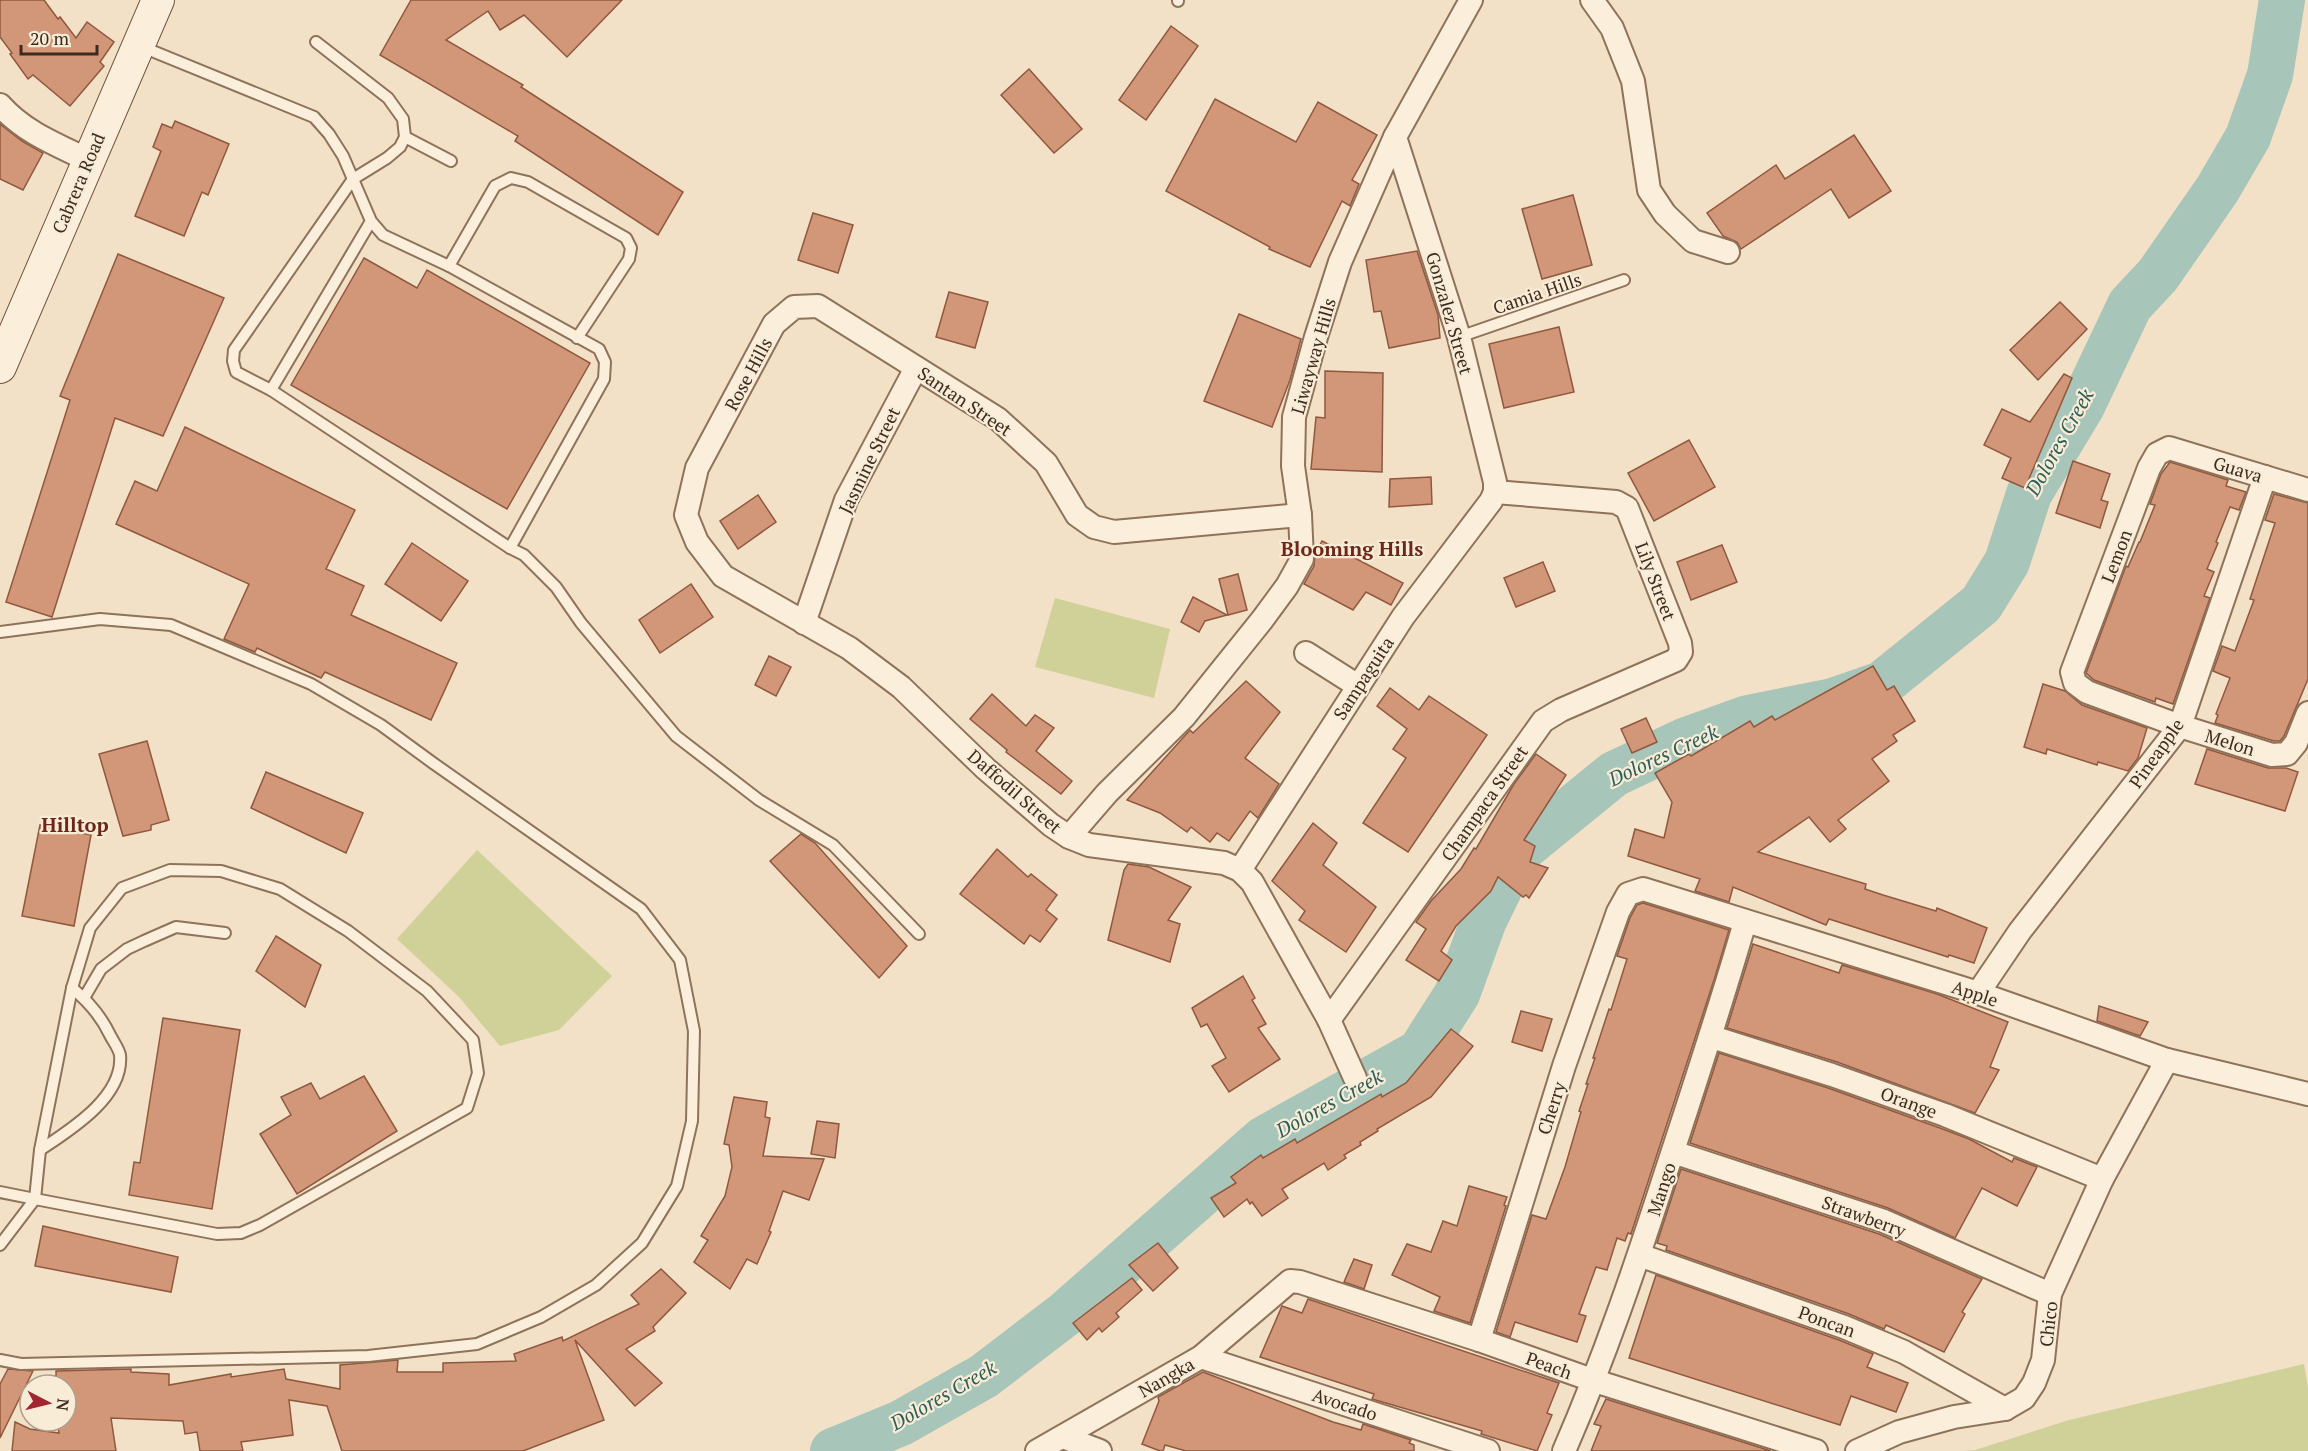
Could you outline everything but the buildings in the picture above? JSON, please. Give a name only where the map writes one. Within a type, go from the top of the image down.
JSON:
[{"type":"main road","name":"Cabrera Road","points":[[0,367],[87,160],[158,0]]},
{"type":"street","name":"Liwayway Hills","points":[[1069,837],[1107,793],[1184,717],[1287,586],[1302,560],[1300,514],[1293,466],[1294,417],[1340,262],[1395,137],[1471,0]]},
{"type":"street","points":[[1592,0],[1612,28],[1633,81],[1649,190],[1665,214],[1693,241],[1728,252]]},
{"type":"street","points":[[0,105],[14,121],[87,160]]},
{"type":"street","name":"Gonzalez Street","points":[[1395,137],[1459,337],[1496,482],[1495,492]]},
{"type":"street","name":"Santan Street","points":[[818,306],[998,419],[1046,463],[1077,515],[1094,527],[1114,532],[1300,514]]},
{"type":"street","name":"Rose Hills","points":[[697,468],[774,324],[794,307],[818,306]]},
{"type":"street","name":"Jasmine Street","points":[[804,623],[846,500],[916,368]]},
{"type":"street","name":"Guava","points":[[2169,448],[2308,490]]},
{"type":"street","name":"Lemon","points":[[2072,672],[2149,468],[2157,454],[2169,448]]},
{"type":"street","name":"Daffodil Street","points":[[697,468],[686,515],[698,542],[723,576],[849,648],[901,687],[986,769],[1051,825],[1069,837],[1089,845],[1224,863],[1239,870]]},
{"type":"street","name":"Pineapple","points":[[1978,993],[2020,931],[2180,726],[2265,477]]},
{"type":"street","name":"Lily Street","points":[[1495,492],[1616,502],[1627,508],[1680,643]]},
{"type":"street","name":"Sampaguita","points":[[1239,870],[1403,617],[1491,501],[1495,492]]},
{"type":"street","name":"Champaca Street","points":[[1329,1020],[1543,722],[1561,710],[1676,660],[1681,652],[1680,643]]},
{"type":"street","points":[[1306,653],[1358,686]]},
{"type":"street","name":"Melon","points":[[2072,672],[2075,683],[2088,692],[2180,726],[2272,754],[2288,754],[2296,743],[2308,713]]},
{"type":"street","points":[[1239,870],[1252,882],[1329,1020],[1355,1078]]},
{"type":"street","name":"Apple","points":[[1643,889],[1978,993],[2167,1060],[2308,1094]]},
{"type":"street","name":"Cherry","points":[[1479,1340],[1564,1066],[1618,912],[1628,894],[1643,889]]},
{"type":"street","name":"Mango","points":[[1564,1451],[1595,1381],[1639,1255],[1712,1036],[1745,922]]},
{"type":"street","name":"Orange","points":[[1712,1036],[1945,1115],[2102,1179]]},
{"type":"street","name":"Chico","points":[[1857,1451],[1899,1432],[1954,1418],[2005,1409],[2024,1398],[2034,1383],[2043,1360],[2050,1294],[2102,1179],[2167,1060]]},
{"type":"street","name":"Strawberry","points":[[1673,1152],[1884,1221],[2050,1294]]},
{"type":"street","name":"Poncan","points":[[1639,1255],[1844,1327],[1894,1348],[2005,1409]]},
{"type":"street","name":"Peach","points":[[1284,1286],[1290,1281],[1300,1282],[1479,1340],[1595,1381],[1816,1451]]},
{"type":"street","name":"Nangka","points":[[1037,1451],[1201,1357],[1284,1286]]},
{"type":"street","name":"Avocado","points":[[1201,1357],[1488,1451]]},
{"type":"street","points":[[1063,1437],[1100,1451]]},
{"type":"lane","points":[[316,42],[388,98],[403,119],[405,137],[400,147],[387,158],[353,179],[234,350],[233,361],[236,372],[271,390],[524,555],[556,587],[581,623],[676,736],[759,800],[833,845],[920,934]]},
{"type":"lane","points":[[138,45],[314,117],[329,134],[343,156],[371,220],[383,235],[449,266],[598,350],[605,362],[604,380],[510,548]]},
{"type":"lane","points":[[405,137],[451,161]]},
{"type":"lane","points":[[449,266],[495,186],[511,178],[528,182],[626,238],[631,248],[629,259],[577,338]]},
{"type":"lane","points":[[271,390],[282,375],[371,220]]},
{"type":"lane","name":"Camia Hills","points":[[1459,337],[1624,280]]},
{"type":"lane","points":[[0,633],[100,619],[171,625],[311,684],[381,724],[433,764],[641,909],[680,960],[694,1030],[692,1121],[677,1186],[642,1243],[596,1285],[541,1317],[477,1344],[368,1356],[21,1364],[0,1360]]},
{"type":"lane","points":[[0,1192],[35,1199],[217,1234],[241,1233],[260,1225],[467,1108],[478,1073],[473,1040],[427,992],[348,931],[280,889],[221,871],[170,870],[122,888],[90,928],[72,988],[40,1150],[35,1199],[0,1245]]},
{"type":"lane","points":[[84,998],[101,969],[128,949],[144,941],[176,927],[225,933]]},
{"type":"lane","points":[[40,1150],[78,1124],[105,1097],[117,1080],[120,1054],[104,1022],[84,998],[72,988]]},
{"type":"green space","points":[[1055,598],[1170,629],[1154,698],[1035,667]]},
{"type":"green space","points":[[477,850],[612,976],[559,1030],[500,1046],[459,997],[397,939]]},
{"type":"green space","points":[[2304,1364],[2308,1388],[2308,1451],[1962,1451],[1975,1450],[2069,1420]]},
{"type":"waterway","name":"Dolores Creek","points":[[833,1451],[901,1423],[984,1376],[1065,1314],[1264,1139],[1420,1052],[1457,994],[1484,920],[1517,853],[1614,774],[1684,741],[1748,718],[1833,701],[1882,684],[1981,604],[2007,562],[2029,494],[2082,406],[2130,305],[2158,275],[2217,190],[2248,137],[2270,75],[2282,0]]},
{"type":"district","name":"Blooming Hills","points":[[1352,548]]},
{"type":"district","name":"Hilltop","points":[[75,824]]}]
